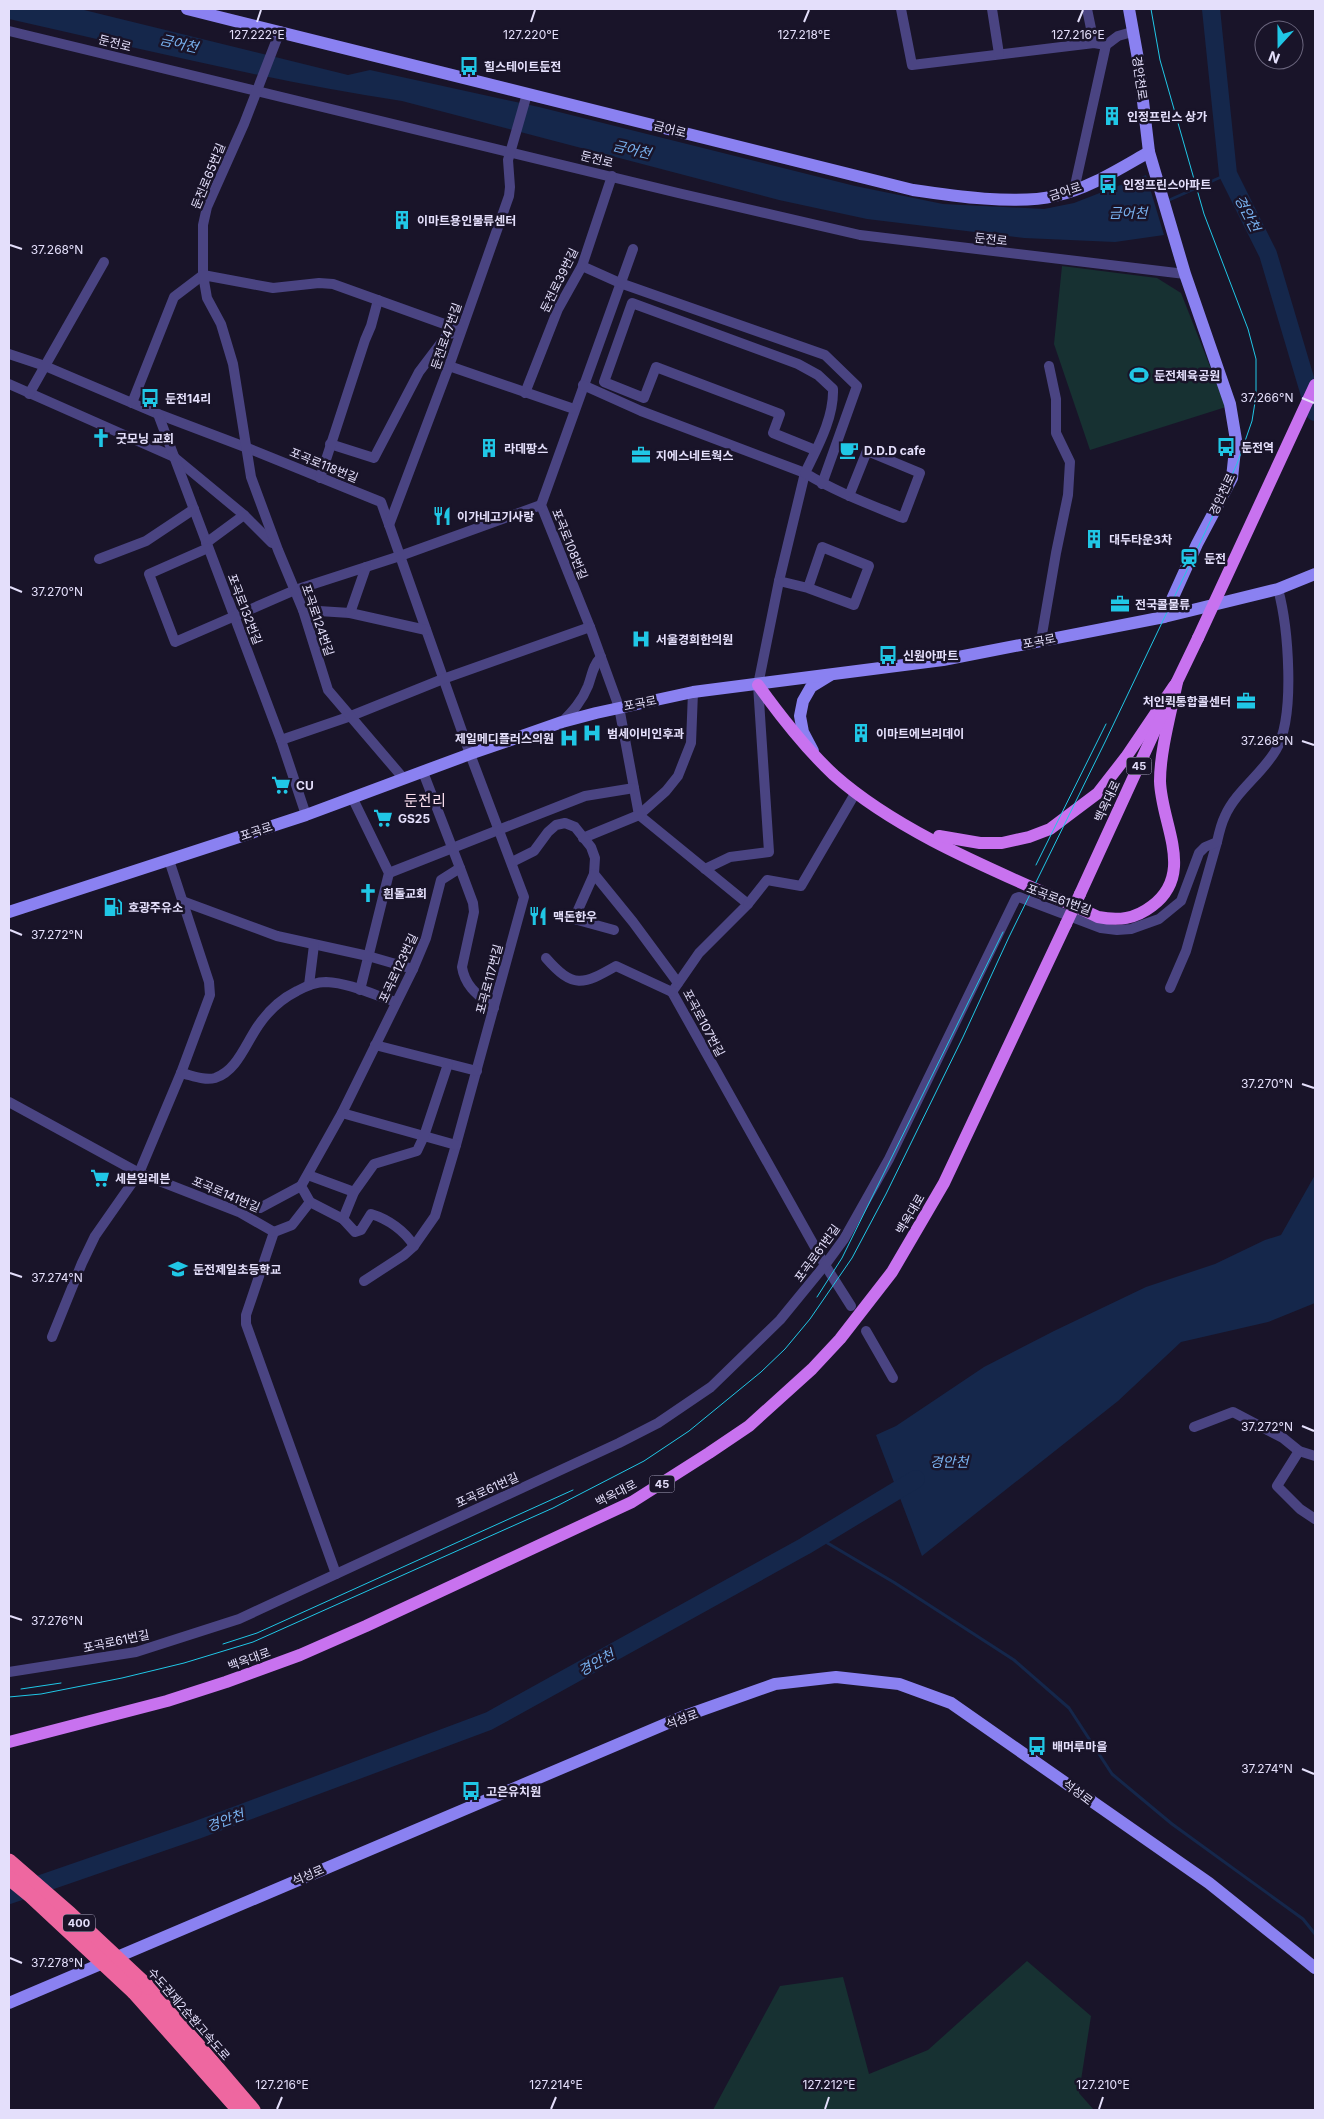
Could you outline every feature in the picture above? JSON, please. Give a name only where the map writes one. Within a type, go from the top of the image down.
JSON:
[{"type":"highway","name":"수도권제2순환고속도로","points":[[9,1861],[64,1908],[254,2110]]},
{"type":"highway","name":"수도권제2순환고속도로","points":[[9,1878],[141,1990],[239,2110]]},
{"type":"main road","name":"백옥대로","points":[[9,1742],[167,1700],[226,1682],[300,1655],[366,1626],[632,1502],[749,1426],[812,1369],[840,1339],[892,1272],[944,1183],[1315,385]]},
{"type":"main road","points":[[758,685],[788,727],[816,758],[856,792],[912,829],[1098,917],[1115,920],[1144,913],[1159,901],[1168,888],[1174,873],[1175,858],[1162,802],[1160,780],[1177,682]]},
{"type":"main road","points":[[912,829],[952,840],[980,843],[1012,841],[1030,837],[1050,829],[1098,793],[1126,757],[1177,682]]},
{"type":"street","name":"금어로","points":[[187,9],[278,36],[527,94],[913,190],[1019,200],[1038,199],[1074,190],[1118,170],[1149,152]]},
{"type":"street","points":[[901,9],[912,65],[1094,43],[1106,45]]},
{"type":"street","points":[[992,9],[999,54]]},
{"type":"street","points":[[1087,9],[1094,43]]},
{"type":"street","name":"경안천로","points":[[1129,9],[1138,59],[1149,152],[1185,274],[1230,404],[1236,440],[1236,458],[1232,478],[1197,544],[1164,617]]},
{"type":"street","name":"둔전로","points":[[9,30],[258,86],[612,176],[860,235],[1185,274]]},
{"type":"street","points":[[1074,190],[1106,45],[1118,36],[1132,32]]},
{"type":"street","name":"둔전로65번길","points":[[245,447],[233,364],[221,324],[207,298],[202,275],[203,225],[207,207],[278,36]]},
{"type":"street","name":"둔전로47번길","points":[[389,525],[449,366],[509,196],[508,160],[527,94]]},
{"type":"street","name":"둔전로39번길","points":[[525,393],[558,309],[582,266],[612,176]]},
{"type":"street","name":"포곡로108번길","points":[[619,707],[590,627],[541,505],[633,249]]},
{"type":"street","points":[[29,394],[104,262]]},
{"type":"street","points":[[582,266],[620,283],[824,355],[857,386],[822,484]]},
{"type":"street","points":[[132,403],[174,297],[202,275],[273,288],[319,283],[333,284],[461,330]]},
{"type":"street","points":[[320,478],[364,340],[372,326],[378,300]]},
{"type":"street","points":[[705,869],[730,857],[769,852],[758,685],[779,581],[805,473],[815,450],[833,403],[833,389],[818,375],[798,364],[632,303],[604,382],[644,398],[656,367],[780,414],[773,434],[815,450]]},
{"type":"street","points":[[330,444],[374,458],[419,372],[447,335],[461,330]]},
{"type":"street","name":"포곡로118번길","points":[[9,354],[45,366],[158,414],[380,502],[470,754]]},
{"type":"street","points":[[449,366],[574,409]]},
{"type":"street","points":[[1042,640],[1056,553],[1068,495],[1070,462],[1056,432],[1056,399],[1050,366]]},
{"type":"street","points":[[9,384],[174,457],[244,515],[263,532],[278,550]]},
{"type":"street","points":[[583,385],[641,411],[805,473],[822,484],[849,496],[903,518],[920,473],[867,451],[849,496]]},
{"type":"street","name":"포곡로132번길","points":[[158,414],[281,740],[306,814]]},
{"type":"street","name":"포곡로124번길","points":[[245,447],[251,477],[303,610],[328,690],[404,779]]},
{"type":"street","points":[[244,515],[207,545],[149,574],[175,642],[295,590],[400,556],[541,505]]},
{"type":"street","points":[[99,559],[146,541],[194,509]]},
{"type":"street","points":[[779,581],[808,588],[854,605],[869,566],[822,547],[808,588]]},
{"type":"street","points":[[350,613],[366,567]]},
{"type":"street","name":"포곡로","points":[[9,912],[306,814],[562,722],[619,707],[693,692],[943,660],[1164,617],[1278,588],[1315,574]]},
{"type":"street","points":[[1170,988],[1186,951],[1224,817],[1230,807],[1269,761],[1281,742],[1284,730],[1288,672],[1285,613],[1278,588]]},
{"type":"street","points":[[303,610],[350,613],[426,630]]},
{"type":"street","points":[[281,740],[351,716],[443,679],[590,627]]},
{"type":"street","points":[[562,722],[580,702],[588,686],[595,663],[601,657]]},
{"type":"street","points":[[816,758],[803,732],[800,716],[803,701],[811,687],[834,673]]},
{"type":"street","points":[[583,838],[639,815],[666,791],[678,776],[691,742],[693,692]]},
{"type":"street","points":[[619,707],[639,815],[748,904]]},
{"type":"street","name":"포곡로117번길","points":[[364,1281],[404,1255],[414,1246],[435,1216],[524,897],[501,831],[470,754]]},
{"type":"street","points":[[423,772],[454,848],[473,903],[474,912],[462,967],[463,976],[473,991],[494,1008]]},
{"type":"street","points":[[388,873],[501,831],[585,796],[634,788]]},
{"type":"street","name":"포곡로107번길","points":[[851,1306],[825,1266],[675,988],[711,939],[748,904],[767,880],[801,886],[856,792]]},
{"type":"street","points":[[352,797],[388,873],[360,990]]},
{"type":"street","points":[[512,862],[534,851],[548,832],[556,825],[565,823],[575,826],[590,847],[595,858],[594,874],[574,919],[614,930]]},
{"type":"street","name":"포곡로61번길","points":[[9,1672],[136,1652],[239,1619],[572,1465],[658,1423],[711,1387],[780,1320],[825,1266],[848,1232],[889,1159],[1016,898],[1019,897],[1101,928],[1117,930],[1144,926],[1159,918],[1181,901],[1199,853],[1205,847],[1217,842]]},
{"type":"street","points":[[52,1337],[95,1236],[139,1174],[181,1073],[210,995],[209,982],[169,860]]},
{"type":"street","name":"포곡로123번길","points":[[301,1186],[342,1113],[413,969],[426,938],[442,880],[460,868]]},
{"type":"street","points":[[594,874],[633,922],[675,988]]},
{"type":"street","points":[[182,901],[277,936],[368,956],[413,969]]},
{"type":"street","points":[[309,985],[314,945]]},
{"type":"street","points":[[546,958],[560,973],[582,982],[592,980],[616,966],[675,988]]},
{"type":"street","points":[[181,1073],[214,1078],[228,1071],[242,1054],[258,1025],[272,1008],[287,996],[309,985],[325,982],[343,985],[396,1002]]},
{"type":"street","points":[[375,1045],[477,1071]]},
{"type":"street","points":[[343,1219],[354,1192],[374,1164],[417,1151],[424,1136],[448,1064]]},
{"type":"street","name":"포곡로141번길","points":[[9,1102],[139,1174],[239,1212],[274,1232]]},
{"type":"street","points":[[342,1113],[456,1145]]},
{"type":"street","points":[[308,1175],[354,1192]]},
{"type":"street","points":[[260,1208],[301,1186],[310,1202],[343,1219],[356,1232],[361,1230],[371,1214],[379,1216],[402,1231],[414,1246]]},
{"type":"street","points":[[310,1202],[292,1225],[274,1232],[246,1315],[246,1324],[336,1574]]},
{"type":"street","points":[[866,1332],[893,1378]]},
{"type":"street","points":[[1194,1427],[1234,1412],[1283,1438],[1299,1450],[1315,1456]]},
{"type":"street","points":[[1299,1450],[1276,1486],[1300,1509],[1315,1519]]},
{"type":"street","name":"석성로","points":[[9,2003],[682,1717],[775,1684],[836,1677],[899,1684],[951,1703],[1209,1883],[1315,1968]]},
{"type":"green space","name":"둔전체육공원","points":[[1062,266],[1157,278],[1181,293],[1226,407],[1090,450],[1054,344]]},
{"type":"green space","points":[[1027,1961],[1091,2016],[1079,2093],[1094,2110],[713,2110],[780,1986],[843,1977],[869,2074],[928,2050]]},
{"type":"water","name":"금어천","points":[[9,9],[80,9],[348,75],[370,70],[539,107],[855,186],[943,204],[1044,209],[1074,203],[1146,175],[1164,235],[1115,242],[1024,238],[867,219],[779,200],[402,101],[253,74],[9,19]]},
{"type":"water","name":"경안천","points":[[1315,1175],[1315,1303],[1268,1322],[1181,1342],[1118,1401],[922,1556],[876,1435],[896,1426],[984,1367],[1054,1331],[1146,1287],[1215,1264],[1265,1240],[1281,1235]]},
{"type":"waterway","name":"경안천","points":[[1211,9],[1228,174],[1268,254],[1315,412]]},
{"type":"waterway","name":"금어천","points":[[1167,201],[1228,174]]},
{"type":"waterway","name":"경안천","points":[[9,1895],[197,1830],[489,1721],[805,1546],[916,1479]]},
{"type":"waterway","points":[[819,1538],[895,1583],[1014,1660],[1069,1708],[1112,1774],[1172,1824],[1303,1919],[1315,1934]]},
{"type":"tram line","points":[[9,1697],[41,1694],[122,1678],[184,1663],[253,1642],[553,1508],[644,1461],[689,1431],[761,1372],[785,1349],[810,1319],[852,1258],[886,1194],[963,1037],[1009,937],[1105,742],[1237,464],[1252,421],[1256,396],[1256,359],[1248,329],[1204,214],[1160,60],[1151,9]]},
{"type":"tram line","points":[[1036,865],[1106,724]]},
{"type":"tram line","points":[[817,1297],[842,1258],[1003,932]]},
{"type":"tram line","points":[[223,1644],[257,1633],[573,1490]]},
{"type":"tram line","points":[[21,1689],[61,1683]]},
{"type":"place","name":"힐스테이트둔전","points":[[469,66]]},
{"type":"place","name":"인정프린스 상가","points":[[1112,116]]},
{"type":"place","name":"인정프린스아파트","points":[[1108,184]]},
{"type":"place","name":"이마트용인물류센터","points":[[402,220]]},
{"type":"place","name":"둔전체육공원","points":[[1139,375]]},
{"type":"place","name":"둔전14리","points":[[150,398]]},
{"type":"place","name":"굿모닝 교회","points":[[101,438]]},
{"type":"place","name":"둔전역","points":[[1226,447]]},
{"type":"place","name":"라데팡스","points":[[489,448]]},
{"type":"place","name":"D.D.D cafe","points":[[849,450]]},
{"type":"place","name":"지에스네트웍스","points":[[641,455]]},
{"type":"place","name":"이가네고기사랑","points":[[442,516]]},
{"type":"place","name":"대두타운3차","points":[[1094,539]]},
{"type":"place","name":"둔전","points":[[1189,558]]},
{"type":"place","name":"전국콜물류","points":[[1120,604]]},
{"type":"place","name":"서울경희한의원","points":[[641,639]]},
{"type":"place","name":"신원아파트","points":[[888,655]]},
{"type":"place","name":"처인퀵통합콜센터","points":[[1246,701]]},
{"type":"place","name":"범세이비인후과","points":[[592,733]]},
{"type":"place","name":"이마트에브리데이","points":[[861,733]]},
{"type":"place","name":"제일메디플러스의원","points":[[569,738]]},
{"type":"place","name":"CU","points":[[281,785]]},
{"type":"place","name":"GS25","points":[[383,818]]},
{"type":"place","name":"흰돌교회","points":[[368,893]]},
{"type":"place","name":"호광주유소","points":[[113,907]]},
{"type":"place","name":"맥돈한우","points":[[538,916]]},
{"type":"place","name":"세븐일레븐","points":[[100,1178]]},
{"type":"place","name":"둔전제일초등학교","points":[[178,1269]]},
{"type":"place","name":"배머루마을","points":[[1037,1746]]},
{"type":"place","name":"고은유치원","points":[[471,1791]]},
{"type":"district","name":"둔전리","points":[[425,800]]}]
